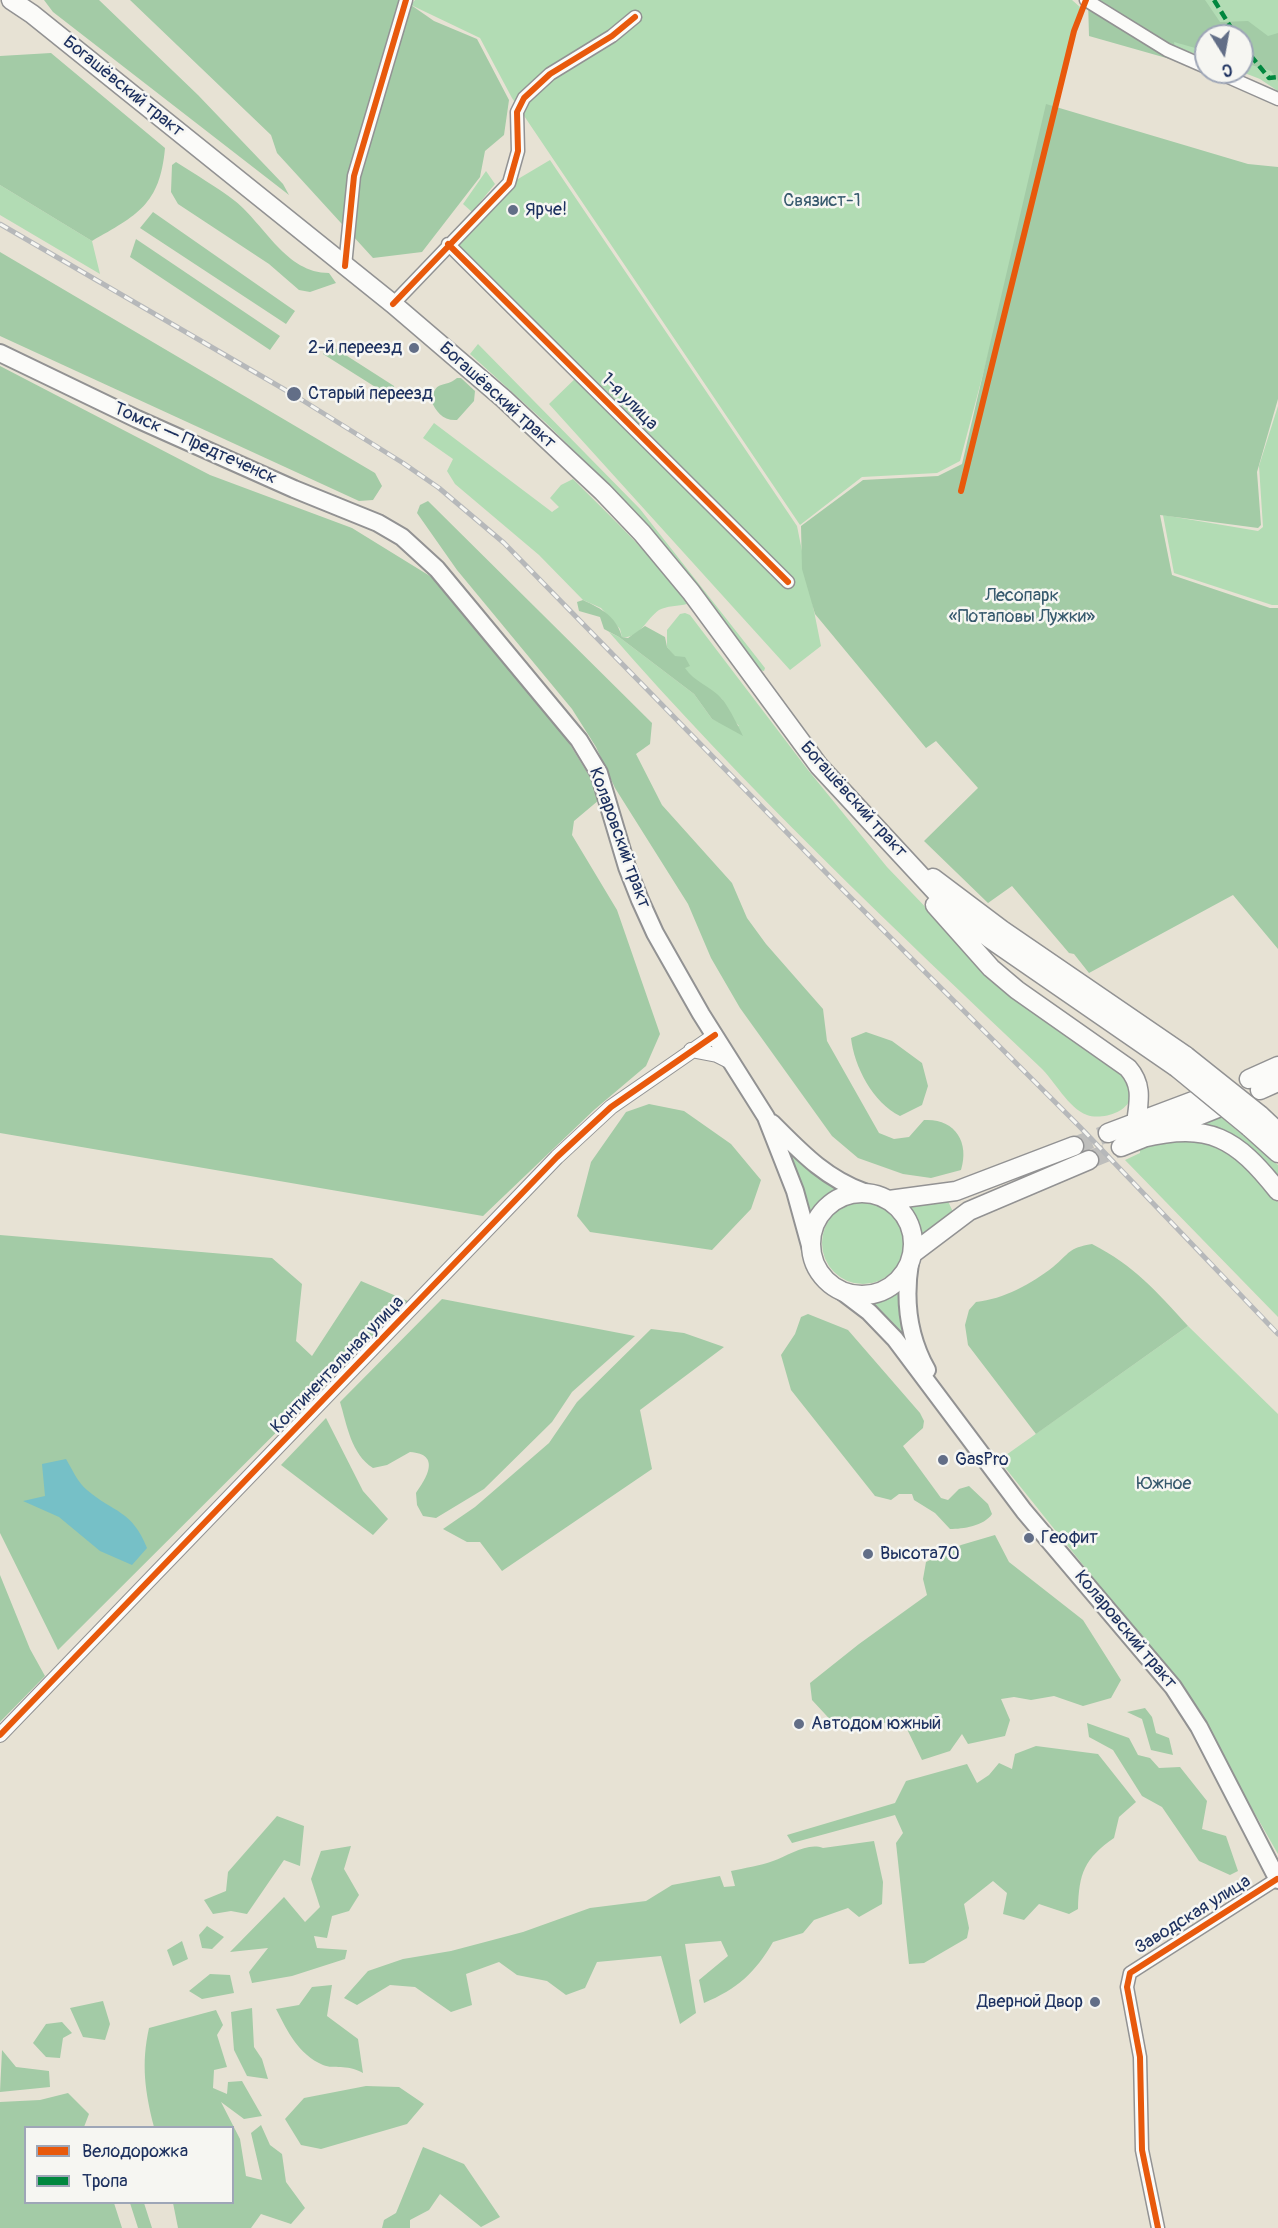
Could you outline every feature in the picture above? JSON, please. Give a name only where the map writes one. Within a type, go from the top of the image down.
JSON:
[{"type":"main road","name":"Богашёвский тракт","points":[[11,0],[26,7],[393,304],[504,399],[630,519],[692,592],[819,766],[911,864],[1181,1061],[1254,1121],[1278,1153]]},
{"type":"main road","name":"Томск — Предтеченск","points":[[0,352],[137,419],[392,530]]},
{"type":"main road","name":"Коларовский тракт","points":[[392,530],[415,547],[437,569],[520,666],[589,755],[605,787],[627,867],[655,933],[701,1014],[766,1117]]},
{"type":"main road","points":[[911,864],[930,899],[991,968],[1040,1008],[1119,1060],[1136,1076],[1140,1097],[1139,1130]]},
{"type":"main road","points":[[1278,1066],[1254,1085],[1278,1082]]},
{"type":"main road","points":[[1121,1147],[1139,1130],[1201,1098]]},
{"type":"main road","points":[[1139,1130],[1218,1108]]},
{"type":"main road","points":[[766,1117],[821,1171],[841,1184],[889,1200],[956,1191],[1074,1146]]},
{"type":"main road","points":[[766,1117],[791,1180],[820,1273],[840,1290],[858,1295],[885,1290],[900,1278],[911,1258],[969,1211],[1089,1160]]},
{"type":"main road","name":"Богашёвский тракт","points":[[1254,1121],[1278,1132]]},
{"type":"main road","points":[[1108,1133],[1139,1130],[1174,1131],[1220,1138],[1232,1144],[1255,1164],[1278,1191]]},
{"type":"main road","points":[[811,1249],[812,1232],[824,1209],[846,1195],[864,1192]]},
{"type":"main road","points":[[889,1200],[907,1219],[913,1236],[911,1258]]},
{"type":"main road","name":"Коларовский тракт","points":[[911,1258],[906,1287],[909,1319],[923,1362],[943,1400]]},
{"type":"main road","name":"Коларовский тракт","points":[[840,1290],[881,1324],[943,1400],[1024,1511],[1173,1687],[1199,1727],[1278,1880]]},
{"type":"street","points":[[345,266],[354,176],[406,0]]},
{"type":"street","points":[[1086,0],[1167,50],[1194,62]]},
{"type":"street","points":[[393,304],[448,244],[509,183],[518,151],[517,112],[524,98],[550,74],[612,36],[635,17]]},
{"type":"street","points":[[1245,84],[1278,99]]},
{"type":"street","name":"1-я улица","points":[[448,244],[788,582]]},
{"type":"street","points":[[701,1014],[698,1040],[691,1050],[717,1055],[732,1062]]},
{"type":"street","name":"Континентальная улица","points":[[0,1735],[557,1156],[610,1107],[714,1035]]},
{"type":"street","name":"Заводская улица","points":[[1158,2228],[1142,2150],[1140,2057],[1127,1987],[1130,1973],[1278,1880]]},
{"type":"green space","points":[[44,0],[99,0],[198,95],[283,184],[289,195],[53,12]]},
{"type":"green space","points":[[130,0],[411,0],[411,5],[434,21],[477,39],[509,100],[504,135],[485,151],[480,177],[422,252],[373,258],[277,153],[271,135]]},
{"type":"green space","name":"Связист-1","points":[[415,0],[1072,0],[1080,7],[960,461],[937,473],[862,477],[800,525],[512,98],[480,38],[411,5]]},
{"type":"green space","points":[[1086,0],[1278,0],[1278,91],[1254,77],[1254,24],[1194,24],[1194,53],[1169,44],[1095,31]]},
{"type":"green space","points":[[1088,0],[1205,0],[1220,22],[1248,21],[1252,24],[1194,24],[1194,48],[1174,42],[1177,61],[1089,36]]},
{"type":"green space","points":[[1254,26],[1268,36],[1278,33],[1278,81],[1271,71],[1254,66]]},
{"type":"green space","points":[[51,53],[165,148],[158,183],[152,196],[144,206],[122,224],[92,241],[0,185],[0,56]]},
{"type":"green space","name":"Лесопарк «Потаповы Лужки»","points":[[1046,104],[1248,164],[1278,167],[1278,399],[1257,472],[1261,525],[1258,528],[1160,515],[1172,575],[1270,608],[1278,608],[1278,949],[1233,895],[1089,973],[1012,886],[988,903],[924,841],[978,788],[936,741],[926,748],[815,614],[802,569],[801,526],[863,480],[938,476],[962,464]]},
{"type":"green space","points":[[550,160],[797,526],[821,646],[790,670],[549,404],[583,371],[453,243],[518,179]]},
{"type":"green space","points":[[176,162],[235,201],[288,257],[314,271],[329,273],[336,283],[310,292],[299,290],[269,264],[178,204],[171,192],[172,165]]},
{"type":"green space","points":[[486,171],[495,184],[472,212],[463,204]]},
{"type":"green space","points":[[0,185],[92,241],[100,274],[0,215]]},
{"type":"green space","points":[[153,212],[295,311],[286,324],[140,228]]},
{"type":"green space","points":[[136,239],[280,336],[270,350],[130,257]]},
{"type":"green space","points":[[0,252],[375,473],[382,486],[373,500],[359,501],[0,336]]},
{"type":"green space","points":[[478,344],[640,509],[765,668],[764,671],[759,670],[627,503],[545,422],[470,354]]},
{"type":"green space","points":[[330,345],[394,386],[396,400],[323,354]]},
{"type":"green space","points":[[0,366],[210,475],[352,528],[438,581],[558,725],[593,782],[599,800],[574,821],[572,835],[617,910],[660,1034],[646,1066],[594,1110],[483,1216],[0,1133]]},
{"type":"green space","points":[[461,378],[475,391],[474,401],[457,420],[452,420],[441,415],[431,400],[438,386]]},
{"type":"green space","points":[[1278,406],[1278,605],[1272,605],[1174,573],[1163,515],[1258,531],[1263,527],[1259,466]]},
{"type":"green space","points":[[434,423],[552,512],[559,507],[550,498],[561,485],[573,479],[647,555],[687,604],[659,610],[634,635],[622,637],[620,629],[601,608],[583,600],[539,555],[455,484],[447,471],[453,459],[423,438]]},
{"type":"green space","points":[[428,501],[652,723],[650,744],[636,754],[662,805],[732,883],[747,918],[766,944],[823,1009],[827,1041],[879,1133],[894,1139],[909,1137],[924,1120],[944,1123],[957,1133],[961,1141],[963,1159],[961,1170],[931,1178],[903,1174],[858,1158],[832,1136],[740,1008],[711,958],[688,904],[615,788],[596,747],[572,709],[457,570],[417,513],[420,505]]},
{"type":"green space","points":[[583,600],[612,618],[622,637],[628,638],[645,626],[665,637],[667,647],[675,656],[685,657],[690,666],[685,668],[689,673],[724,702],[743,736],[712,719],[694,694],[619,637],[604,629],[600,617],[579,611],[577,602]]},
{"type":"green space","points":[[680,614],[690,615],[808,770],[887,867],[1006,991],[1131,1081],[1128,1104],[1118,1112],[1099,1117],[1087,1115],[1074,1107],[1040,1067],[819,855],[765,800],[609,632],[619,637],[694,694],[712,719],[730,727],[739,726],[729,715],[722,699],[691,677],[667,647],[667,630]]},
{"type":"green space","points":[[866,1032],[892,1041],[922,1063],[928,1086],[922,1105],[900,1116],[890,1110],[873,1093],[856,1060],[851,1038]]},
{"type":"green space","points":[[649,1104],[684,1111],[731,1144],[761,1180],[751,1209],[712,1250],[590,1232],[577,1216],[591,1162],[626,1112]]},
{"type":"green space","points":[[1221,1117],[1278,1165],[1278,1179],[1229,1132],[1201,1125]]},
{"type":"green space","points":[[1172,1140],[1202,1141],[1236,1157],[1278,1202],[1278,1317],[1125,1160],[1140,1153],[1140,1149]]},
{"type":"green space","points":[[790,1148],[843,1188],[825,1198],[811,1214],[798,1175],[786,1150]]},
{"type":"green space","points":[[947,1199],[953,1212],[922,1236],[917,1221],[906,1204]]},
{"type":"green space","points":[[863,1202],[879,1205],[892,1214],[901,1227],[904,1243],[901,1259],[892,1272],[879,1281],[863,1284],[847,1281],[834,1272],[825,1259],[822,1243],[825,1227],[834,1214],[847,1205]]},
{"type":"green space","points":[[0,1235],[272,1258],[302,1284],[296,1341],[312,1356],[361,1281],[408,1301],[58,1650],[0,1533]]},
{"type":"green space","points":[[1092,1244],[1133,1270],[1188,1326],[1036,1434],[968,1345],[965,1325],[969,1310],[976,1302],[997,1298],[1026,1285],[1074,1249]]},
{"type":"green space","points":[[899,1290],[900,1315],[905,1335],[903,1336],[868,1301]]},
{"type":"green space","points":[[442,1299],[635,1336],[572,1392],[552,1422],[484,1489],[436,1518],[423,1516],[417,1505],[416,1493],[429,1468],[426,1457],[410,1452],[387,1465],[373,1468],[355,1447],[340,1402]]},
{"type":"green space","points":[[808,1314],[848,1330],[920,1413],[924,1421],[923,1428],[903,1446],[941,1498],[948,1500],[959,1489],[969,1486],[988,1504],[992,1514],[988,1518],[973,1526],[950,1529],[935,1513],[914,1500],[912,1494],[899,1494],[891,1500],[875,1496],[791,1390],[781,1355],[795,1334],[801,1317]]},
{"type":"green space","name":"Южное","points":[[1188,1326],[1278,1414],[1278,1854],[1187,1695],[999,1460]]},
{"type":"green space","points":[[651,1329],[684,1333],[724,1347],[640,1410],[652,1469],[502,1571],[480,1542],[467,1542],[443,1529],[475,1507],[549,1443],[577,1402]]},
{"type":"green space","points":[[326,1418],[363,1491],[388,1519],[373,1535],[281,1465]]},
{"type":"green space","points":[[995,1535],[1009,1562],[1083,1620],[1121,1680],[1111,1698],[1083,1706],[1054,1696],[1031,1700],[1014,1697],[1001,1699],[1010,1720],[1005,1736],[968,1744],[962,1734],[950,1751],[922,1760],[906,1727],[869,1720],[837,1727],[812,1700],[810,1683],[927,1595],[923,1579],[926,1562],[961,1545]]},
{"type":"green space","points":[[0,1575],[30,1649],[45,1676],[0,1722]]},
{"type":"green space","points":[[1145,1708],[1152,1717],[1156,1733],[1169,1738],[1173,1755],[1151,1750],[1142,1719],[1127,1712]]},
{"type":"green space","points":[[1087,1723],[1129,1738],[1138,1755],[1150,1758],[1159,1768],[1180,1767],[1207,1801],[1202,1829],[1226,1836],[1238,1871],[1230,1875],[1199,1861],[1162,1807],[1142,1796],[1113,1750],[1089,1737]]},
{"type":"green space","points":[[1036,1746],[1098,1754],[1136,1802],[1119,1817],[1114,1838],[1096,1853],[1085,1868],[1080,1886],[1078,1909],[1069,1914],[1039,1904],[1024,1920],[1003,1914],[1007,1893],[993,1881],[964,1904],[969,1928],[967,1938],[924,1963],[909,1964],[896,1843],[903,1833],[895,1815],[792,1843],[787,1835],[895,1803],[906,1781],[967,1764],[977,1783],[989,1775],[999,1763],[1012,1769],[1015,1754]]},
{"type":"green space","points":[[277,1816],[304,1826],[300,1866],[284,1860],[247,1914],[231,1911],[213,1914],[204,1900],[226,1891],[228,1872]]},
{"type":"green space","points":[[874,1841],[883,1882],[882,1904],[859,1917],[848,1908],[814,1920],[803,1933],[773,1942],[759,1963],[744,1979],[726,1992],[704,2003],[699,1980],[728,1956],[721,1941],[685,1944],[696,2013],[680,2024],[661,1956],[597,1962],[585,1988],[566,1995],[547,1981],[517,1975],[499,1962],[466,1974],[472,2005],[451,2012],[415,1987],[390,1985],[357,2005],[344,1998],[368,1971],[403,1959],[451,1951],[523,1932],[590,1908],[646,1901],[672,1885],[720,1876],[724,1887],[735,1886],[731,1871],[768,1863],[804,1848],[823,1848]]},
{"type":"green space","points":[[351,1846],[344,1869],[359,1895],[349,1911],[332,1916],[327,1938],[314,1936],[317,1948],[347,1950],[345,1959],[292,1976],[252,1983],[249,1972],[268,1948],[230,1952],[284,1897],[305,1922],[320,1907],[311,1879],[321,1851]]},
{"type":"green space","points":[[207,1926],[224,1937],[212,1949],[202,1948],[199,1935]]},
{"type":"green space","points":[[182,1941],[188,1959],[173,1966],[167,1950]]},
{"type":"green space","points":[[210,1974],[230,1975],[234,1993],[202,1999],[189,1991]]},
{"type":"green space","points":[[332,1985],[327,2016],[358,2039],[363,2073],[351,2068],[323,2065],[307,2055],[295,2042],[276,2009],[299,2005],[312,1987]]},
{"type":"green space","points":[[103,2001],[110,2024],[105,2040],[83,2037],[70,2008]]},
{"type":"green space","points":[[252,2008],[254,2047],[262,2059],[268,2079],[247,2076],[234,2050],[231,2012]]},
{"type":"green space","points":[[216,2010],[223,2025],[217,2035],[227,2067],[214,2070],[213,2088],[227,2094],[228,2082],[242,2081],[262,2116],[244,2119],[221,2102],[233,2126],[154,2126],[145,2078],[145,2054],[149,2028]]},
{"type":"green space","points":[[62,2022],[72,2033],[63,2038],[60,2058],[46,2057],[33,2043],[46,2024]]},
{"type":"green space","points":[[2,2050],[16,2067],[49,2071],[50,2087],[0,2092]]},
{"type":"green space","points":[[366,2086],[399,2087],[424,2104],[407,2124],[321,2149],[301,2145],[285,2119],[304,2098]]},
{"type":"green space","points":[[68,2093],[89,2114],[84,2126],[24,2126],[24,2204],[114,2204],[122,2228],[0,2228],[0,2102],[40,2100]]},
{"type":"green space","points":[[261,2125],[270,2145],[282,2154],[286,2182],[305,2208],[291,2224],[261,2214],[251,2228],[178,2228],[173,2204],[234,2204],[234,2127],[240,2139],[246,2176],[262,2180],[251,2133]]},
{"type":"green space","points":[[423,2147],[464,2164],[500,2217],[481,2227],[440,2194],[429,2210],[410,2220],[410,2228],[382,2228],[384,2220],[396,2213]]},
{"type":"green space","points":[[130,2204],[144,2204],[152,2228],[138,2228]]},
{"type":"water","points":[[66,1459],[84,1487],[122,1513],[135,1526],[147,1548],[132,1565],[100,1551],[59,1517],[23,1501],[45,1496],[42,1464]]},
{"type":"tunnel","points":[[1074,1146],[1108,1133]]},
{"type":"tunnel","points":[[1089,1160],[1121,1147]]},
{"type":"railway","points":[[0,224],[294,395],[403,463],[439,488],[504,543],[844,891],[1080,1127],[1278,1334]]},
{"type":"marked path","points":[[1214,0],[1229,24]]},
{"type":"marked path","points":[[1254,60],[1269,78],[1278,77]]},
{"type":"cycle path","points":[[345,266],[354,176],[406,0]]},
{"type":"cycle path","points":[[961,491],[1074,31],[1086,0]]},
{"type":"cycle path","points":[[393,304],[509,183],[518,151],[517,112],[524,98],[550,74],[612,36],[635,17]]},
{"type":"cycle path","points":[[448,244],[788,582]]},
{"type":"cycle path","points":[[0,1735],[557,1157],[611,1107],[715,1035]]},
{"type":"cycle path","points":[[1158,2228],[1142,2150],[1140,2057],[1127,1987],[1130,1973],[1277,1879]]},
{"type":"place","name":"Ярче!","points":[[513,210]]},
{"type":"place","name":"2-й переезд","points":[[414,348]]},
{"type":"place","name":"Старый переезд","points":[[294,394]]},
{"type":"place","name":"GasPro","points":[[943,1460]]},
{"type":"place","name":"Геофит","points":[[1029,1538]]},
{"type":"place","name":"Высота70","points":[[868,1554]]},
{"type":"place","name":"Автодом южный","points":[[799,1724]]},
{"type":"place","name":"Дверной Двор","points":[[1095,2002]]}]
